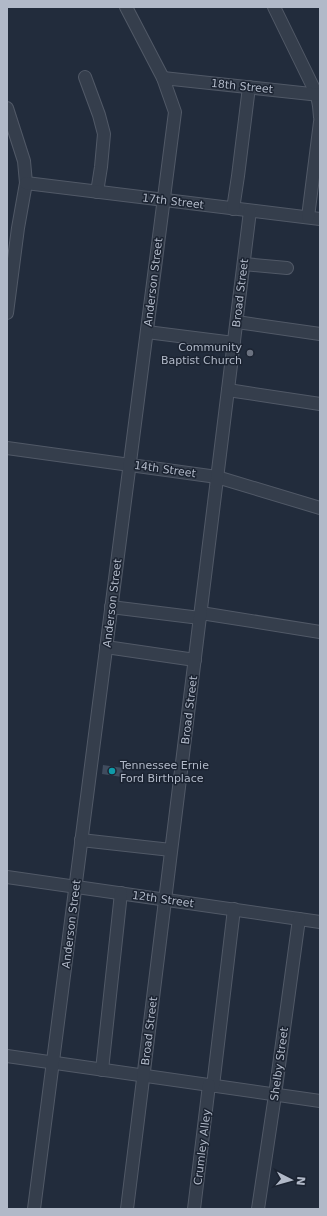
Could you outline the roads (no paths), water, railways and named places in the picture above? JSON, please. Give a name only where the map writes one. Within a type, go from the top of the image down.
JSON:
[{"type":"street","name":"Anderson Street","points":[[34,1209],[175,112],[163,78],[126,7]]},
{"type":"street","points":[[274,7],[318,95],[320,117]]},
{"type":"street","points":[[85,77],[99,115],[104,134],[97,192]]},
{"type":"street","name":"18th Street","points":[[163,78],[318,95]]},
{"type":"street","points":[[233,208],[248,87]]},
{"type":"street","points":[[7,108],[24,161],[26,183],[13,227],[7,313]]},
{"type":"street","points":[[314,218],[320,122]]},
{"type":"street","name":"17th Street","points":[[26,183],[314,218]]},
{"type":"street","name":"Broad Street","points":[[127,1209],[250,211]]},
{"type":"street","points":[[244,264],[287,268]]},
{"type":"street","points":[[237,322],[320,334]]},
{"type":"street","points":[[146,332],[234,343]]},
{"type":"street","points":[[228,390],[320,404]]},
{"type":"street","name":"14th Street","points":[[7,448],[218,477],[320,508]]},
{"type":"street","points":[[111,607],[200,616],[320,632]]},
{"type":"street","points":[[106,647],[195,660]]},
{"type":"street","points":[[81,840],[171,850]]},
{"type":"street","name":"12th Street","points":[[8,877],[320,922]]},
{"type":"street","points":[[102,1070],[121,893]]},
{"type":"street","name":"Crumley Alley","points":[[194,1209],[234,909]]},
{"type":"street","name":"Shelby Street","points":[[258,1209],[299,919]]},
{"type":"street","points":[[7,1056],[320,1101]]},
{"type":"place","name":"Community Baptist Church","points":[[250,353]]},
{"type":"place","name":"Tennessee Ernie Ford Birthplace","points":[[112,771]]}]
